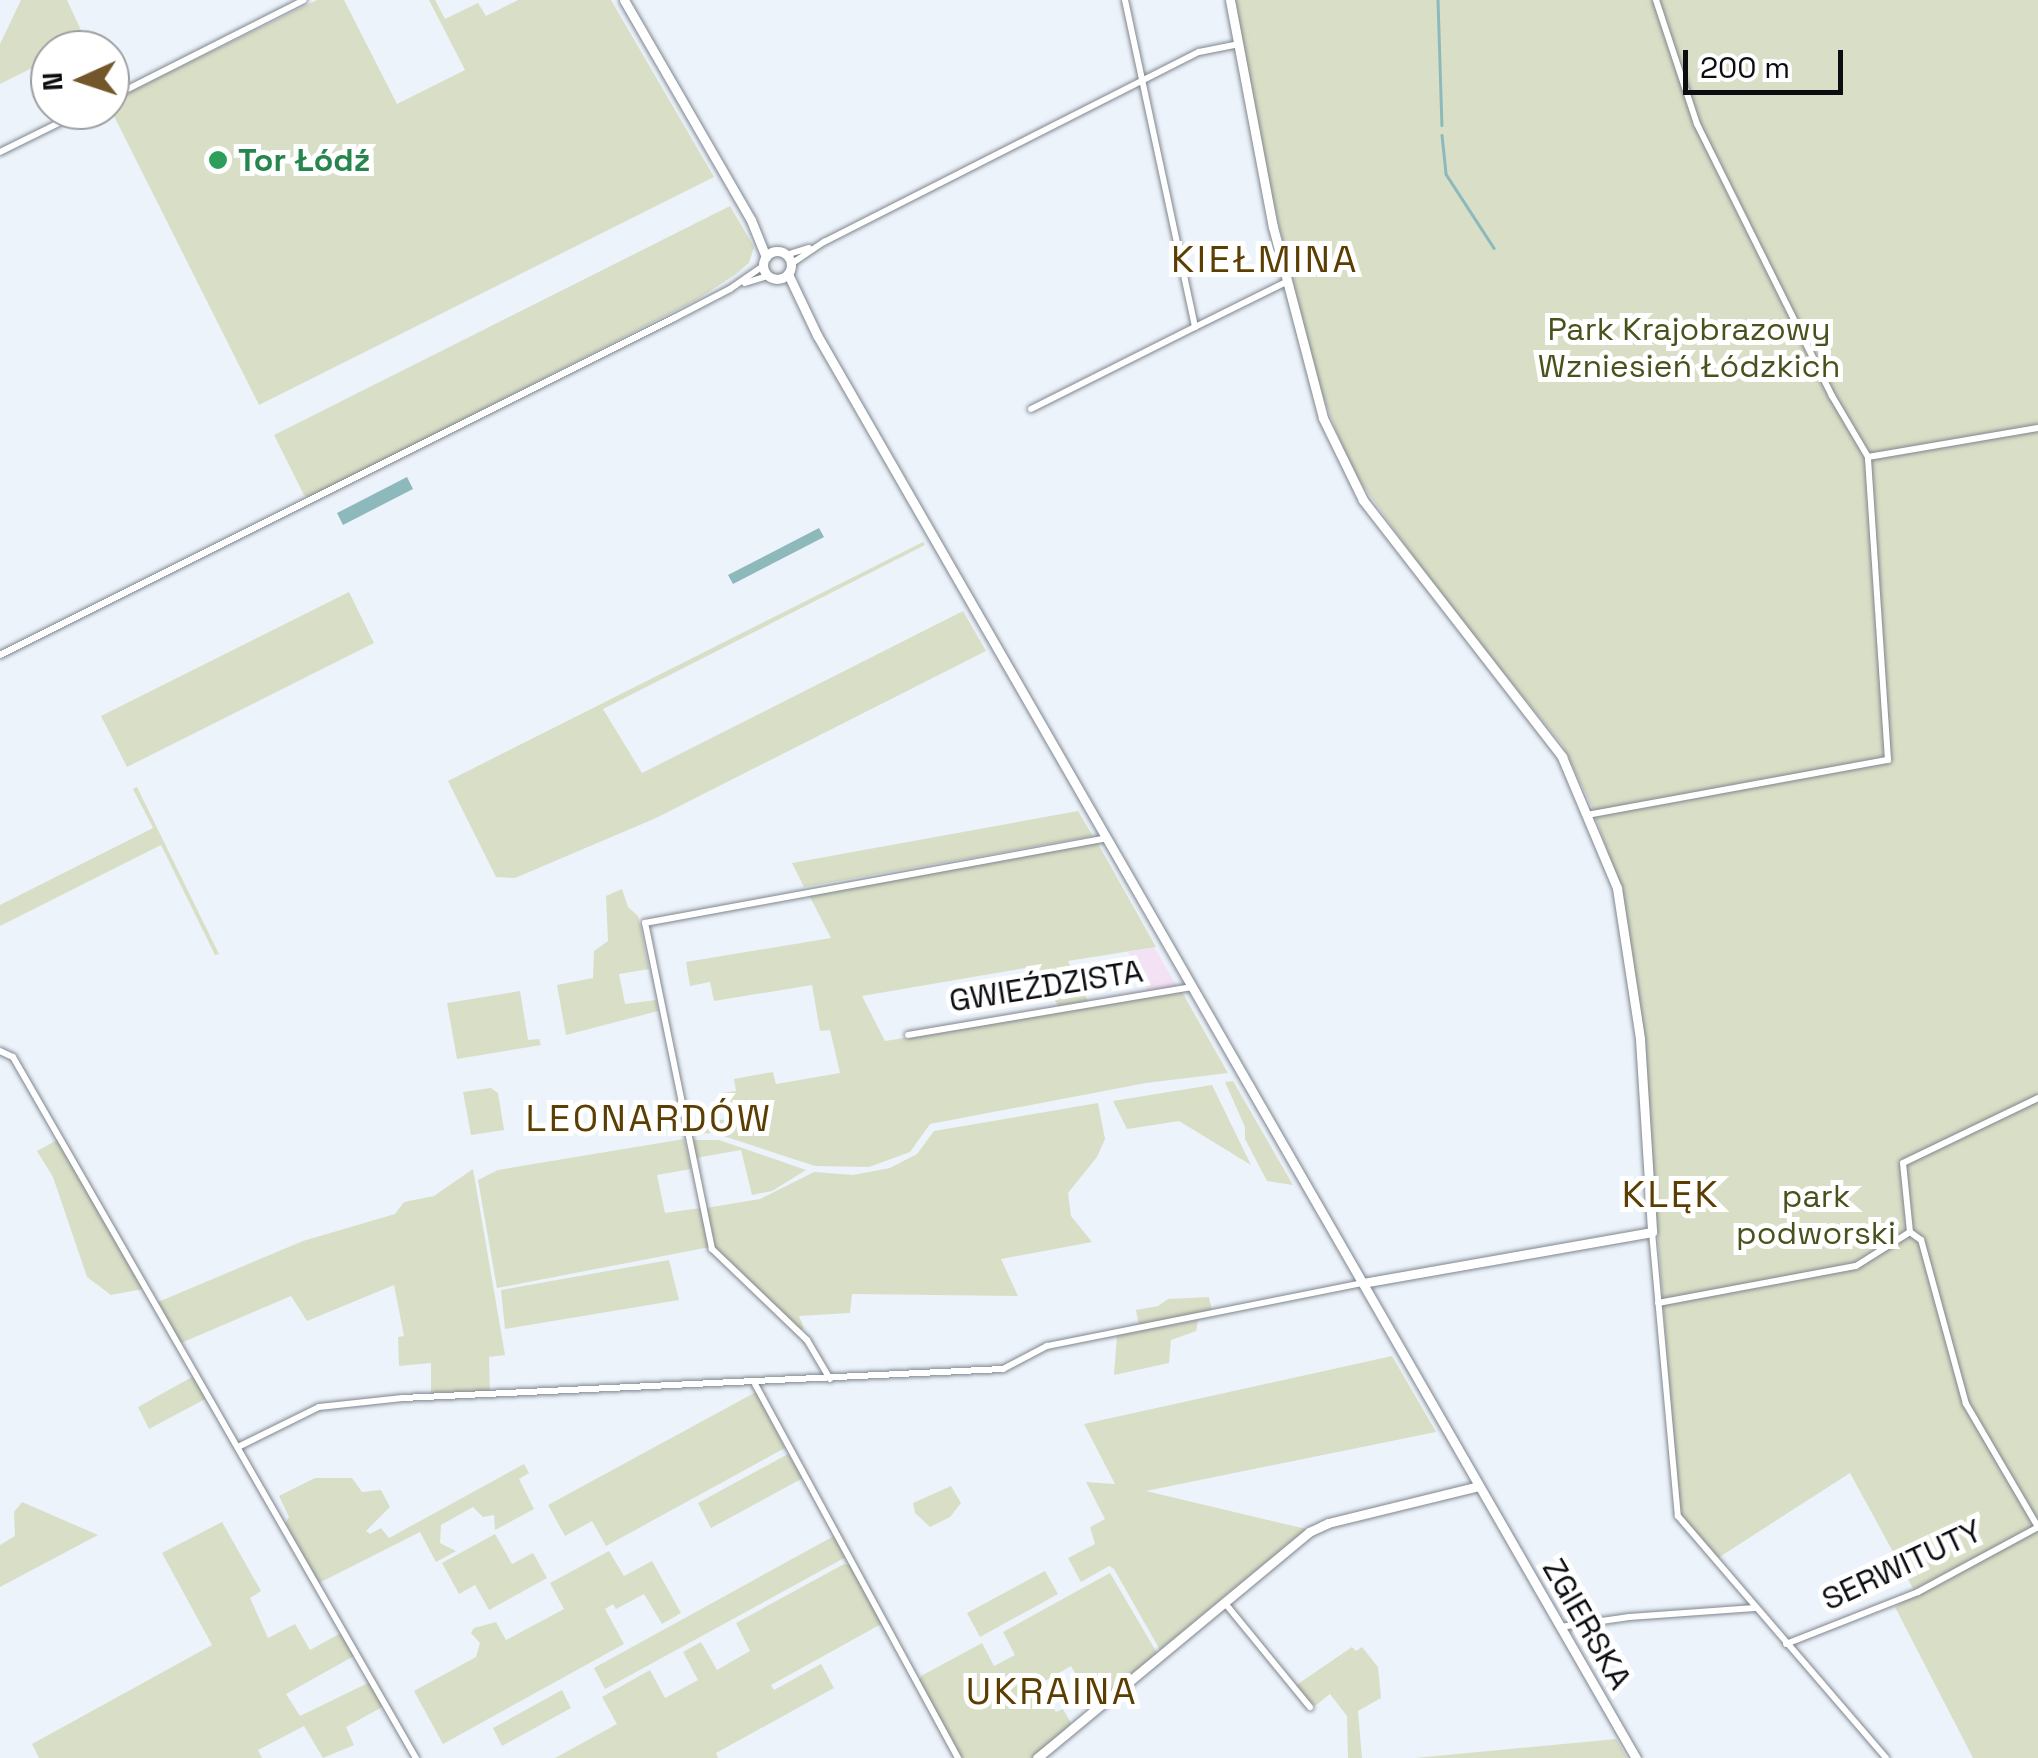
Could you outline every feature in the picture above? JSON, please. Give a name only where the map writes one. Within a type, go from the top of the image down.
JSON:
[{"type":"street","points":[[130,88],[304,0]]},
{"type":"street","points":[[624,0],[751,220],[773,278],[803,311]]},
{"type":"street","points":[[1125,0],[1196,326]]},
{"type":"street","points":[[1230,0],[1286,282],[1319,407],[1352,482],[1430,592],[1552,740],[1616,888],[1643,1074],[1652,1232],[1678,1516],[1886,1758]]},
{"type":"street","points":[[1587,814],[1888,760],[1868,457],[1832,396],[1698,124],[1656,0]]},
{"type":"street","points":[[0,655],[730,289],[773,278],[824,242],[1199,52],[1239,44]]},
{"type":"street","points":[[0,152],[45,130]]},
{"type":"street","points":[[768,258],[789,264]]},
{"type":"street","points":[[730,289],[768,258]]},
{"type":"street","points":[[789,264],[803,311]]},
{"type":"street","points":[[1031,409],[1286,282]]},
{"type":"street","name":"ZGIERSKA","points":[[803,311],[1636,1758]]},
{"type":"street","points":[[1868,457],[2038,428]]},
{"type":"street","points":[[830,1380],[807,1340],[712,1249],[644,923],[1106,838]]},
{"type":"street","name":"GWIEŹDZISTA","points":[[908,1034],[1192,987]]},
{"type":"street","points":[[0,1051],[13,1057],[416,1758]]},
{"type":"street","points":[[2038,1098],[1902,1163],[1910,1232],[1921,1240],[1966,1404],[2038,1527]]},
{"type":"street","points":[[238,1447],[319,1407],[435,1396],[754,1384],[1003,1369],[1047,1346],[1363,1283],[1652,1232]]},
{"type":"street","points":[[1658,1303],[1845,1270],[1910,1232]]},
{"type":"street","points":[[754,1384],[958,1758]]},
{"type":"street","points":[[1037,1758],[1224,1601],[1322,1525],[1479,1486]]},
{"type":"street","name":"SERWITUTY","points":[[1786,1644],[1918,1592],[2038,1527]]},
{"type":"street","points":[[1224,1601],[1310,1708]]},
{"type":"street","points":[[1560,1627],[1629,1616],[1754,1608]]},
{"type":"shaded area","points":[[1154,947],[1177,986],[1148,991],[1128,952]]},
{"type":"green space","points":[[21,0],[67,0],[81,30],[30,30],[30,69],[0,84],[0,44]]},
{"type":"green space","points":[[317,0],[344,0],[397,104],[465,70],[429,0],[435,0],[445,19],[478,3],[486,16],[518,0],[611,0],[714,177],[259,405],[121,130],[130,130],[130,92]]},
{"type":"green space","name":"Park Krajobrazowy Wzniesień Łódzkich","points":[[1234,0],[2038,0],[2038,1758],[1973,1758],[1895,1607],[1916,1594],[1850,1473],[1718,1558],[1679,1513],[1643,1041],[1620,888],[1593,809],[1563,746],[1444,599],[1351,469],[1319,386],[1265,169]]},
{"type":"green space","points":[[730,206],[754,247],[749,263],[736,274],[698,299],[310,498],[304,495],[274,435]]},
{"type":"green space","points":[[923,542],[925,545],[603,709],[642,773],[963,611],[986,651],[656,818],[515,878],[496,877],[448,781]]},
{"type":"green space","points":[[349,592],[374,643],[127,767],[101,716]]},
{"type":"green space","points":[[137,787],[219,954],[215,955],[161,845],[0,926],[0,905],[153,828],[133,789]]},
{"type":"green space","points":[[1078,811],[1093,836],[804,887],[792,863]]},
{"type":"green space","points":[[1097,842],[1156,947],[1068,961],[1088,1001],[1058,1006],[1037,966],[862,996],[885,1041],[1182,992],[1228,1073],[1146,1083],[930,1124],[910,1152],[869,1167],[815,1166],[714,1133],[690,1134],[691,1126],[726,1119],[722,1093],[736,1091],[734,1079],[773,1072],[776,1084],[840,1073],[830,1030],[820,1031],[812,985],[714,1001],[710,982],[690,986],[686,962],[831,938],[808,893]]},
{"type":"green space","points":[[622,889],[628,907],[638,916],[649,969],[619,974],[625,1004],[656,1000],[658,1011],[566,1035],[557,985],[593,978],[594,951],[608,941],[606,896]]},
{"type":"green space","points":[[520,991],[528,1040],[539,1039],[541,1045],[457,1059],[447,1003]]},
{"type":"green space","points":[[1233,1081],[1293,1185],[1267,1181],[1245,1139],[1245,1127],[1225,1082]]},
{"type":"green space","points":[[1212,1085],[1251,1165],[1179,1121],[1127,1129],[1113,1101]]},
{"type":"green space","points":[[491,1088],[498,1093],[504,1130],[471,1135],[463,1092]]},
{"type":"green space","points":[[1098,1103],[1105,1139],[1097,1157],[1068,1193],[1071,1216],[1092,1242],[1001,1259],[1018,1296],[852,1294],[850,1313],[799,1316],[804,1328],[801,1330],[715,1248],[706,1208],[760,1199],[814,1172],[853,1175],[890,1168],[917,1154],[934,1131]]},
{"type":"green space","points":[[59,1139],[143,1289],[111,1295],[87,1277],[53,1177],[37,1151]]},
{"type":"green space","points":[[684,1139],[691,1169],[657,1175],[665,1213],[701,1208],[710,1247],[497,1288],[478,1180],[498,1170]]},
{"type":"green space","points":[[691,1140],[719,1140],[806,1170],[772,1191],[752,1195],[741,1150],[695,1158]]},
{"type":"green space","points":[[473,1169],[505,1355],[489,1357],[490,1391],[431,1393],[431,1363],[399,1366],[398,1337],[404,1336],[394,1285],[307,1321],[291,1296],[181,1343],[158,1302],[303,1241],[395,1214],[404,1202],[434,1196]]},
{"type":"green space","points":[[669,1260],[679,1300],[505,1329],[501,1290]]},
{"type":"green space","points":[[1209,1297],[1212,1311],[1139,1325],[1136,1310],[1158,1306],[1168,1299]]},
{"type":"green space","points":[[1198,1320],[1196,1331],[1171,1340],[1169,1363],[1114,1375],[1117,1335]]},
{"type":"green space","points":[[1392,1356],[1436,1432],[1146,1491],[1306,1529],[1160,1650],[1114,1569],[1109,1566],[1081,1582],[1068,1558],[1095,1544],[1090,1527],[1105,1519],[1086,1482],[1115,1484],[1084,1424]]},
{"type":"green space","points":[[194,1376],[207,1398],[149,1429],[138,1407]]},
{"type":"green space","points":[[756,1392],[785,1448],[606,1546],[592,1521],[565,1536],[548,1505]]},
{"type":"green space","points":[[788,1454],[803,1478],[711,1528],[698,1503]]},
{"type":"green space","points":[[524,1464],[529,1473],[519,1479],[534,1509],[495,1530],[494,1515],[483,1517],[473,1507],[441,1525],[440,1543],[456,1551],[436,1562],[420,1532],[319,1583],[285,1523],[289,1517],[279,1496],[315,1478],[352,1478],[362,1492],[381,1490],[390,1507],[366,1531],[370,1534],[381,1528],[389,1538]]},
{"type":"green space","points":[[951,1486],[961,1503],[950,1517],[930,1527],[915,1513],[913,1503]]},
{"type":"green space","points":[[22,1502],[98,1535],[0,1587],[0,1545],[15,1536],[14,1512]]},
{"type":"green space","points":[[222,1522],[261,1591],[250,1598],[268,1638],[295,1624],[310,1650],[341,1633],[354,1656],[286,1694],[300,1716],[370,1682],[384,1706],[346,1727],[354,1745],[323,1758],[304,1726],[258,1750],[262,1758],[39,1758],[32,1744],[212,1645],[162,1553]]},
{"type":"green space","points":[[495,1534],[512,1564],[533,1553],[547,1578],[489,1610],[475,1585],[459,1594],[442,1563]]},
{"type":"green space","points":[[834,1536],[846,1557],[605,1689],[594,1668]]},
{"type":"green space","points":[[609,1551],[624,1576],[652,1561],[681,1613],[662,1624],[644,1594],[616,1609],[613,1604],[605,1609],[624,1644],[443,1744],[414,1691],[476,1657],[480,1643],[471,1633],[474,1628],[496,1622],[506,1640],[564,1609],[550,1583]]},
{"type":"green space","points":[[844,1564],[851,1565],[883,1623],[771,1685],[774,1690],[821,1664],[834,1688],[716,1753],[718,1758],[555,1758],[617,1724],[602,1697],[650,1670],[665,1698],[698,1680],[683,1652],[701,1642],[717,1670],[750,1651],[736,1623]]},
{"type":"green space","points":[[1045,1571],[1058,1594],[980,1637],[967,1613]]},
{"type":"green space","points":[[1110,1573],[1157,1653],[1102,1699],[1087,1683],[1081,1683],[1071,1666],[1040,1684],[1056,1712],[1063,1709],[1072,1725],[1034,1758],[961,1758],[919,1682],[921,1676],[982,1643],[994,1666],[1015,1655],[1003,1632]]},
{"type":"green space","points":[[1352,1647],[1356,1651],[1362,1647],[1378,1667],[1381,1698],[1358,1711],[1362,1758],[1348,1758],[1347,1716],[1330,1694],[1315,1706],[1295,1686]]},
{"type":"green space","points":[[562,1690],[571,1708],[502,1746],[493,1728]]},
{"type":"green space","points":[[1616,1739],[1627,1758],[1415,1758]]},
{"type":"water","points":[[407,477],[413,489],[343,525],[337,513]]},
{"type":"water","points":[[819,528],[824,537],[733,584],[728,575]]},
{"type":"waterway","points":[[1438,0],[1442,125]]},
{"type":"waterway","points":[[1442,135],[1446,174],[1494,248]]},
{"type":"place","name":"Tor Łódź","points":[[218,160]]},
{"type":"district","name":"KIEŁMINA","points":[[1265,260]]},
{"type":"district","name":"LEONARDÓW","points":[[649,1119]]},
{"type":"district","name":"KLĘK","points":[[1671,1195]]},
{"type":"district","name":"UKRAINA","points":[[1052,1692]]},
{"type":"park label","name":"park podworski","points":[[1816,1216]]}]
